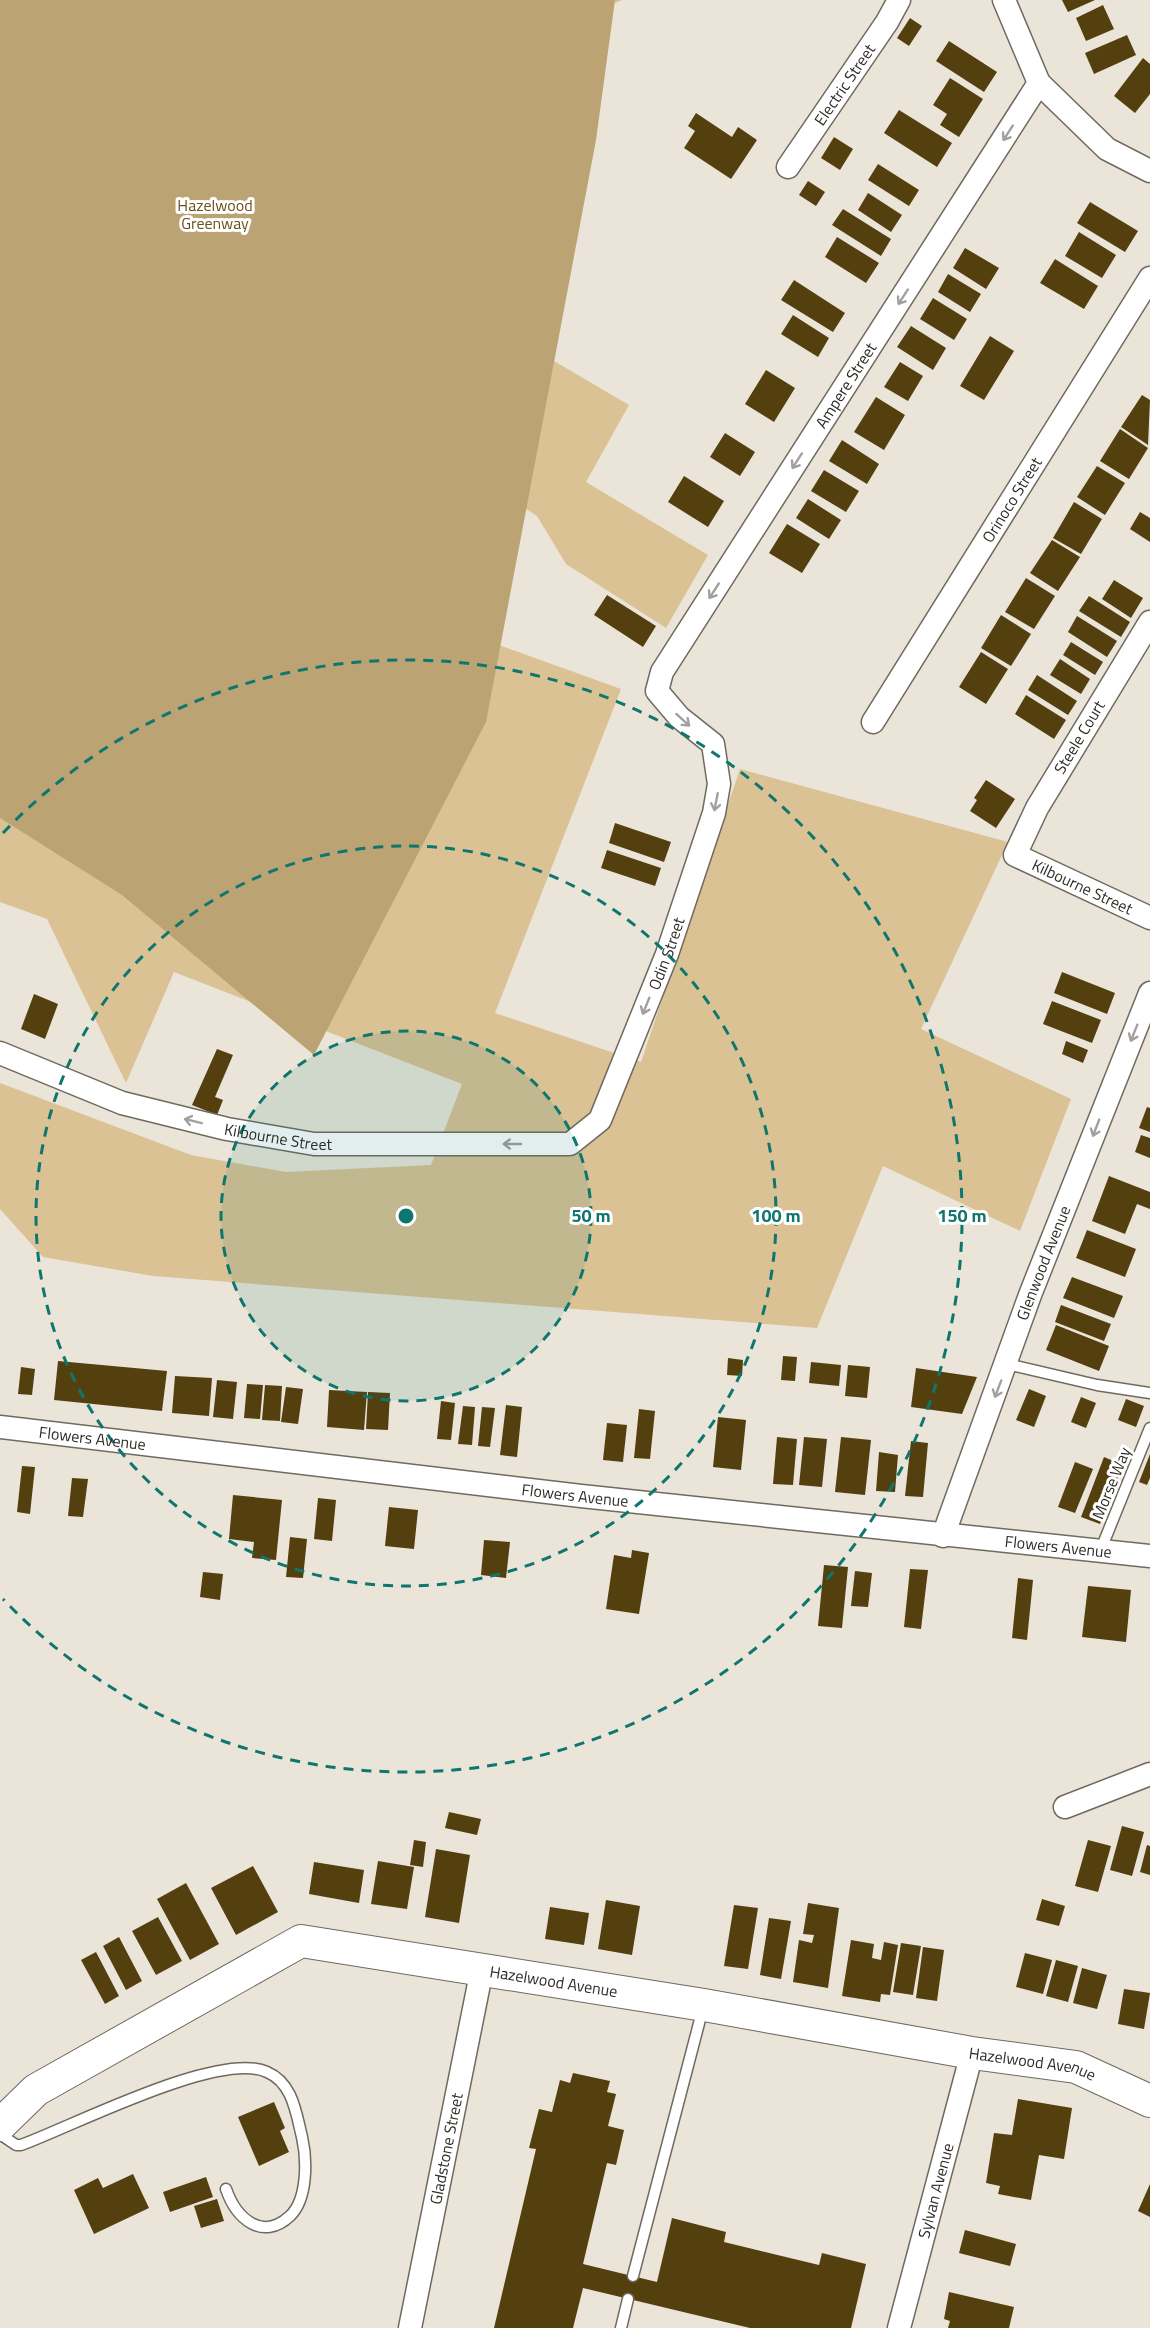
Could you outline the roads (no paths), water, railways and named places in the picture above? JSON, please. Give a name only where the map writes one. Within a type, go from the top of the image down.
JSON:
[{"type":"main road","name":"Hazelwood Avenue","points":[[0,2126],[36,2090],[302,1941],[704,2005],[972,2053],[1076,2067],[1150,2101]]},
{"type":"street","name":"Electric Street","points":[[788,166],[887,22],[899,0]]},
{"type":"street","points":[[1004,0],[1039,83],[1107,149],[1150,171]]},
{"type":"street","name":"Ampere Street","points":[[713,744],[679,717],[657,691],[662,672],[1039,83]]},
{"type":"street","name":"Orinoco Street","points":[[873,722],[1150,278]]},
{"type":"street","name":"Steele Court","points":[[1015,855],[1037,808],[1150,622]]},
{"type":"street","name":"Odin Street","points":[[570,1144],[600,1120],[667,954],[714,813],[719,784],[713,744]]},
{"type":"street","name":"Kilbourne Street","points":[[1015,855],[1150,918]]},
{"type":"street","name":"Glenwood Avenue","points":[[943,1536],[1030,1296],[1150,993]]},
{"type":"street","name":"Kilbourne Street","points":[[0,1053],[122,1103],[227,1130],[314,1144],[570,1144]]},
{"type":"street","name":"Flowers Avenue","points":[[0,1427],[581,1496],[943,1536],[1150,1556]]},
{"type":"street","points":[[1065,1807],[1150,1774]]},
{"type":"street","name":"Gladstone Street","points":[[410,2328],[482,1969]]},
{"type":"street","name":"Sylvan Avenue","points":[[899,2328],[972,2053]]},
{"type":"lane","points":[[1007,1364],[1097,1385],[1150,1394]]},
{"type":"lane","name":"Morse Way","points":[[1101,1550],[1150,1428]]},
{"type":"lane","points":[[633,2276],[704,2005]]},
{"type":"lane","points":[[0,2134],[16,2145],[21,2145],[106,2107],[154,2090],[227,2070],[256,2069],[267,2072],[289,2090],[296,2111],[306,2167],[302,2192],[293,2213],[281,2224],[268,2227],[244,2220],[232,2205],[226,2189]]},
{"type":"lane","points":[[621,2328],[628,2299]]},
{"type":"park label","name":"Hazelwood Greenway","points":[[215,214]]}]
